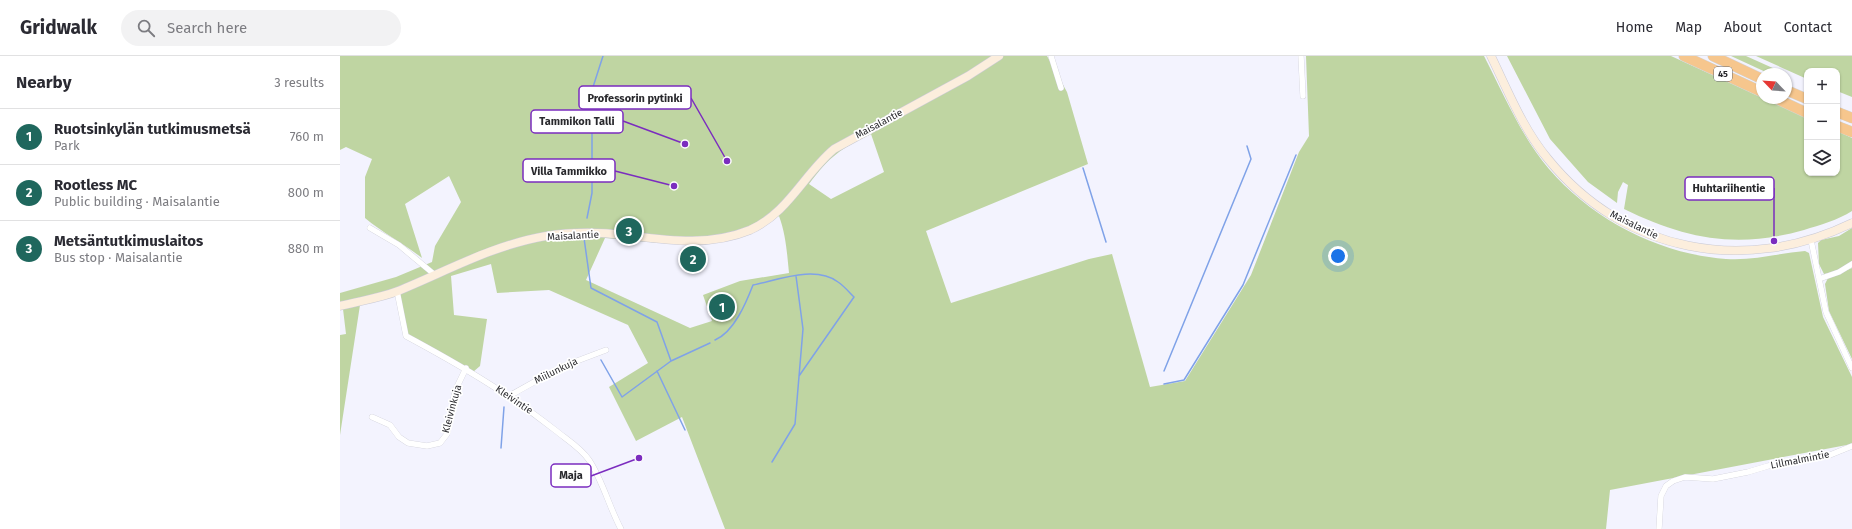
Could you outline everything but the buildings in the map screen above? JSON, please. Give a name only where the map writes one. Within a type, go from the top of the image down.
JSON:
[{"type":"highway","name":"45","points":[[1684,56],[1756,89]]},
{"type":"highway","name":"45","points":[[1714,56],[1756,76]]},
{"type":"highway","points":[[1792,93],[1804,98]]},
{"type":"highway","points":[[1788,104],[1804,112]]},
{"type":"highway","points":[[1840,113],[1852,118]]},
{"type":"highway","points":[[1840,127],[1852,132]]},
{"type":"main road","name":"Maisalantie","points":[[340,306],[397,291],[479,256],[518,242],[547,236],[586,233],[611,234],[658,240],[696,242],[725,237],[750,230],[773,216],[821,161],[834,149],[968,76],[999,56]]},
{"type":"main road","name":"Maisalantie","points":[[1491,56],[1518,110],[1541,150],[1560,173],[1586,197],[1616,218],[1644,232],[1676,243],[1711,250],[1746,252],[1781,247],[1811,240],[1852,223]]},
{"type":"street","points":[[1051,56],[1061,88]]},
{"type":"street","points":[[1301,56],[1302,96]]},
{"type":"street","points":[[370,228],[399,245],[434,275]]},
{"type":"street","points":[[1811,240],[1826,312],[1852,368]]},
{"type":"street","points":[[1819,279],[1839,272],[1852,264]]},
{"type":"street","name":"Kleivintie","points":[[397,291],[406,336],[466,368],[508,396],[536,415],[588,459],[596,472],[621,529]]},
{"type":"street","name":"Miilunkuja","points":[[508,396],[561,367],[606,350]]},
{"type":"street","name":"Kleivinkuja","points":[[372,417],[390,425],[399,437],[408,443],[427,446],[440,443],[447,434],[455,392],[466,368]]},
{"type":"street","name":"Lillmalmintie","points":[[1659,529],[1661,496],[1666,486],[1673,481],[1685,476],[1713,479],[1748,472],[1768,466],[1830,455],[1852,446]]},
{"type":"green space","points":[[340,56],[1047,56],[1067,92],[1088,164],[926,231],[951,303],[1089,259],[1112,254],[1150,387],[1185,381],[1251,275],[1299,152],[1309,136],[1306,56],[1484,56],[1514,115],[1539,157],[1566,187],[1607,219],[1652,242],[1701,256],[1736,259],[1756,258],[1805,251],[1809,253],[1823,317],[1852,377],[1852,444],[1610,490],[1606,529],[725,529],[682,417],[636,441],[609,387],[648,363],[628,325],[549,290],[497,293],[491,264],[451,276],[454,315],[487,319],[480,366],[473,372],[407,335],[399,294],[360,305],[340,435],[340,335],[346,334],[343,309],[340,310],[340,293],[396,277],[432,262],[435,246],[461,202],[449,176],[405,204],[422,258],[365,218],[365,177],[372,159],[346,147],[340,150]],"holes":[[[871,134],[884,172],[831,199],[809,184],[823,166],[836,154],[851,144]],[[779,216],[785,237],[789,273],[740,281],[703,295],[712,321],[690,328],[586,280],[605,238],[661,243],[754,231]]]},
{"type":"green space","points":[[1507,56],[1671,56],[1756,95],[1756,104],[1776,104],[1804,117],[1804,176],[1840,176],[1840,132],[1852,138],[1852,211],[1835,220],[1780,236],[1734,240],[1690,234],[1668,228],[1624,209],[1628,185],[1623,182],[1618,192],[1617,203],[1588,182],[1550,139]]},
{"type":"green space","points":[[1731,56],[1746,56],[1773,68],[1757,68]]},
{"type":"green space","points":[[1756,56],[1852,56],[1852,97],[1840,92],[1840,68],[1804,68],[1804,78],[1792,72],[1792,68],[1783,68]]},
{"type":"green space","points":[[1852,228],[1852,262],[1838,271],[1824,274],[1819,264],[1818,243],[1821,240],[1839,236]]},
{"type":"green space","points":[[1852,268],[1852,359],[1829,311],[1825,284],[1828,278]]},
{"type":"waterway","points":[[587,218],[592,193],[592,130],[583,118],[603,56]]},
{"type":"waterway","points":[[1164,371],[1251,159],[1247,146]]},
{"type":"waterway","points":[[1164,384],[1184,380],[1243,285],[1296,155]]},
{"type":"waterway","points":[[1083,168],[1106,242]]},
{"type":"waterway","points":[[584,238],[591,288],[657,322],[671,361]]},
{"type":"waterway","points":[[715,340],[728,331],[734,324],[753,285],[796,275],[808,274],[829,277],[844,287],[854,297],[799,376]]},
{"type":"waterway","points":[[772,462],[795,424],[803,329],[796,276]]},
{"type":"waterway","points":[[601,360],[622,397],[671,361],[710,343]]},
{"type":"waterway","points":[[657,371],[685,430]]},
{"type":"waterway","points":[[501,448],[504,407]]},
{"type":"place","name":"Tammikon Talli","points":[[685,144]]},
{"type":"place","name":"Professorin pytinki","points":[[727,161]]},
{"type":"place","name":"Villa Tammikko","points":[[674,186]]},
{"type":"place","name":"Metsäntutkimuslaitos","points":[[629,231]]},
{"type":"place","name":"Huhtariihentie","points":[[1774,241]]},
{"type":"place","name":"Rootless MC","points":[[693,259]]},
{"type":"place","name":"Ruotsinkylän tutkimusmetsä","points":[[722,307]]},
{"type":"place","name":"Maja","points":[[639,458]]}]
